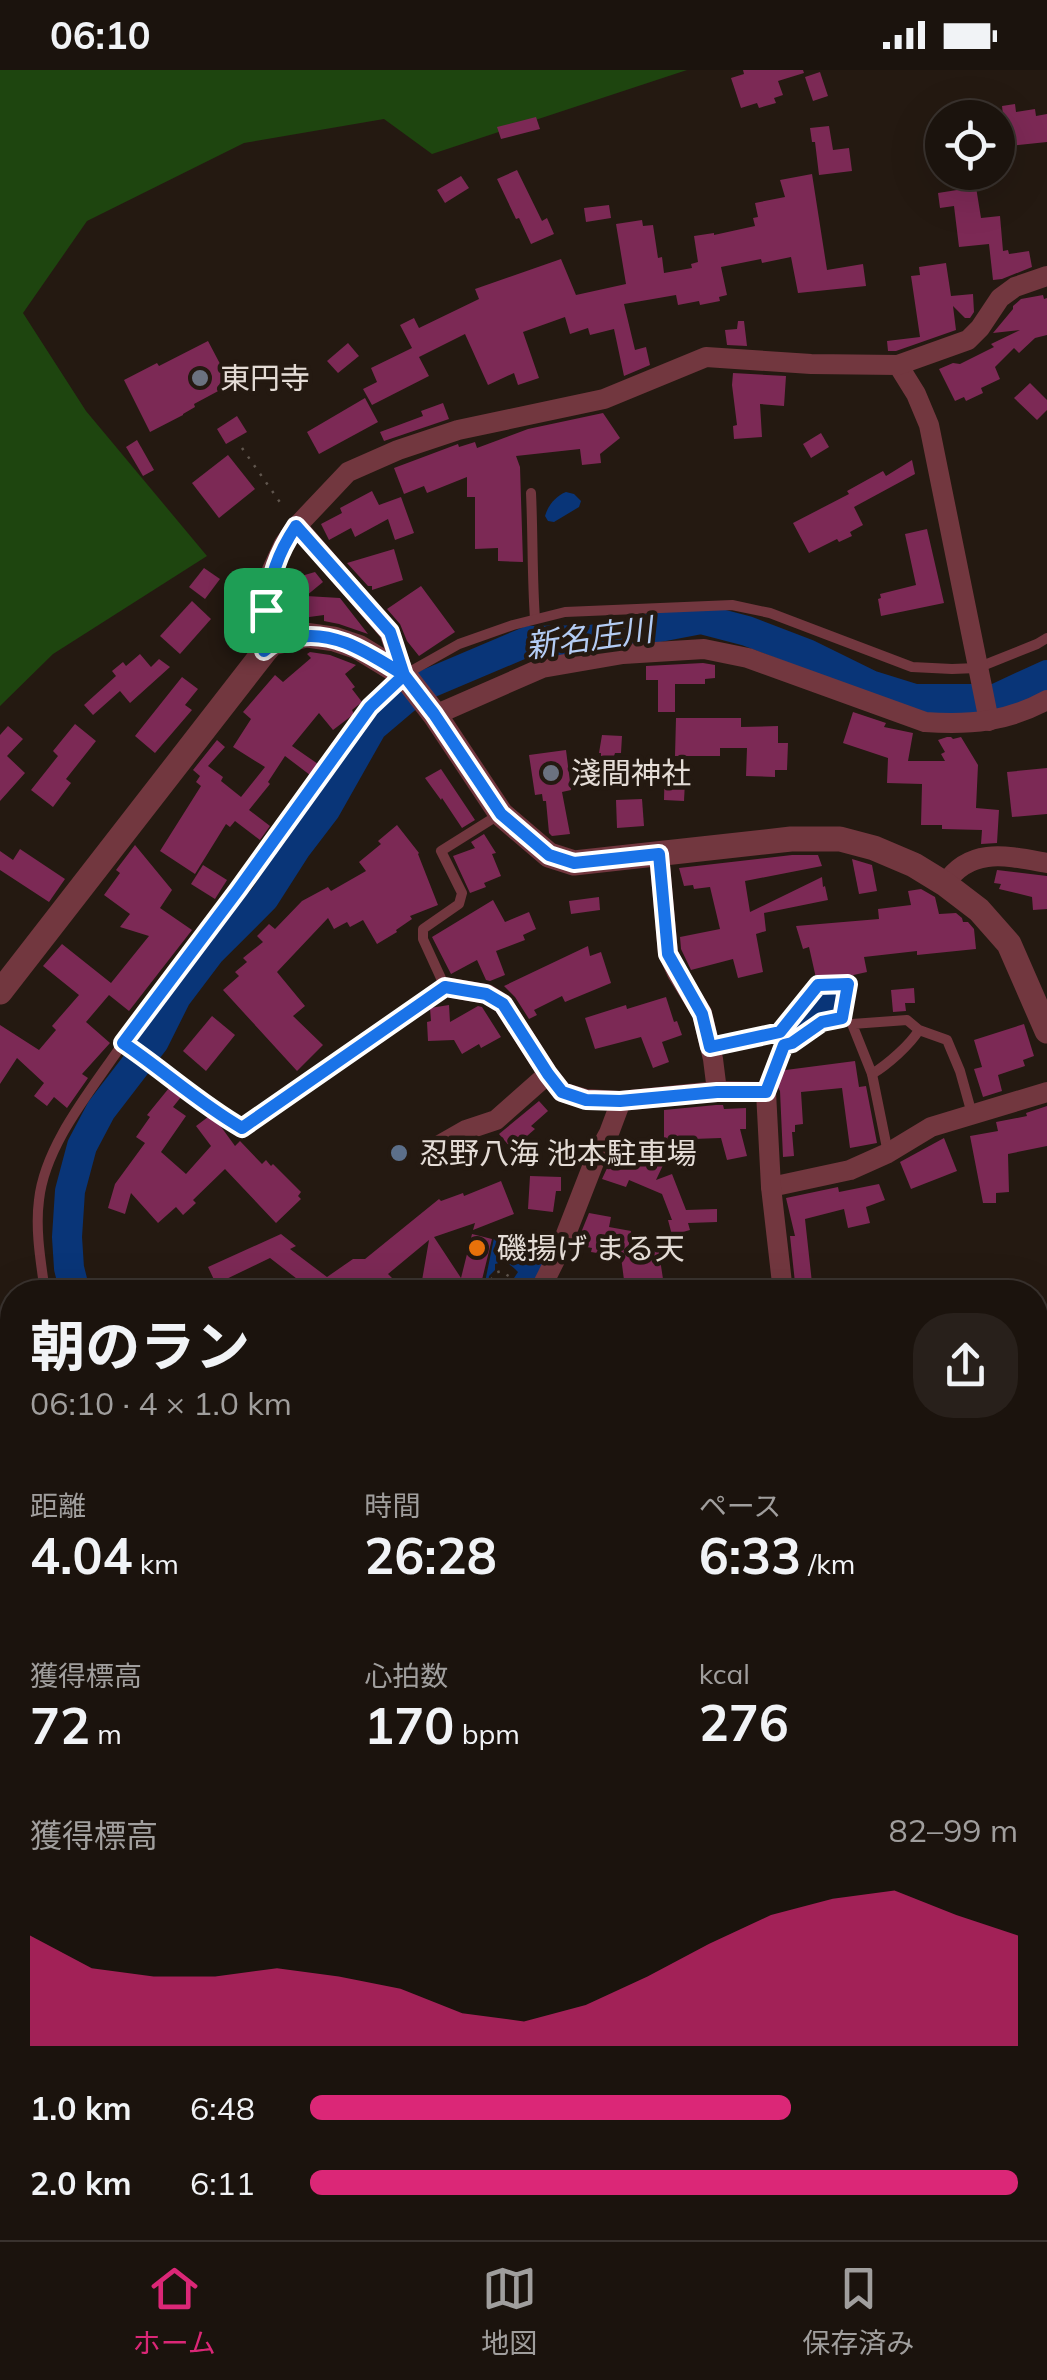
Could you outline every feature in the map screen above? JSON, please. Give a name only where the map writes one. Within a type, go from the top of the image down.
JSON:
[{"type":"street","points":[[264,651],[272,570],[284,544],[348,472],[458,430],[604,398],[706,357],[844,366],[898,365],[968,340],[1000,298],[1015,287],[1047,276]]},
{"type":"street","points":[[898,365],[929,426],[988,719]]},
{"type":"street","points":[[296,526],[390,632],[404,675],[501,814],[549,855],[574,863],[792,840],[840,839],[874,848],[945,884],[979,910],[1010,944],[1047,1031]]},
{"type":"street","points":[[3,984],[272,643],[306,634],[334,639],[358,647],[404,675]]},
{"type":"street","points":[[434,714],[542,668],[623,654],[704,649],[748,658],[926,722],[955,724],[1022,714],[1047,700]]},
{"type":"street","points":[[659,854],[668,954],[702,1014],[717,1092]]},
{"type":"street","points":[[945,884],[953,872],[985,855],[1047,863]]},
{"type":"street","points":[[445,987],[486,994],[503,1004],[562,1092],[586,1100],[766,1092],[782,1280]]},
{"type":"street","points":[[438,1146],[466,1130],[496,1120],[548,1074]]},
{"type":"street","points":[[771,1186],[850,1170],[932,1126],[1047,1092]]},
{"type":"street","points":[[545,1280],[620,1101]]},
{"type":"lane","points":[[531,493],[536,619]]},
{"type":"lane","points":[[43,1280],[39,1199],[46,1169],[66,1128],[123,1043],[370,707],[404,675],[459,644],[536,619],[581,610],[732,605],[770,613],[912,666],[952,669],[977,669],[1047,638]]},
{"type":"lane","points":[[123,1043],[242,1128],[445,987],[423,939],[423,928],[459,904],[462,893],[441,851],[501,814]]},
{"type":"lane","points":[[888,1152],[872,1074],[852,1024],[907,1020],[918,1030],[946,1040],[960,1071],[972,1115]]},
{"type":"lane","points":[[872,1074],[888,1065],[918,1030]]},
{"type":"path","points":[[242,448],[296,526]]},
{"type":"path","points":[[710,1047],[780,1032],[818,985],[848,984],[843,1019],[822,1022],[784,1045]]},
{"type":"path","points":[[827,985],[827,991]]},
{"type":"path","points":[[766,1092],[784,1045],[780,1032]]},
{"type":"path","points":[[483,1278],[491,1280],[501,1271],[510,1280]]},
{"type":"green space","points":[[0,70],[687,70],[432,154],[384,119],[244,143],[87,221],[23,313],[86,411],[207,556],[53,654],[0,706]]},
{"type":"water","points":[[566,492],[581,501],[579,507],[554,522],[548,521],[545,516],[550,505]]},
{"type":"water","points":[[841,986],[840,1005],[784,1042],[782,1034],[821,987]]},
{"type":"water","points":[[509,1231],[522,1231],[549,1251],[536,1280],[514,1278],[518,1272],[502,1263],[495,1264],[495,1270],[485,1280],[494,1238]]},
{"type":"building","points":[[743,70],[804,73],[778,81],[783,95],[774,98],[776,103],[741,108],[731,78],[744,74]]},
{"type":"building","points":[[820,72],[828,96],[813,101],[805,77]]},
{"type":"building","points":[[1015,104],[1016,112],[1035,109],[1036,116],[1047,114],[1047,142],[1015,145]]},
{"type":"building","points":[[536,117],[540,129],[501,139],[497,127]]},
{"type":"building","points":[[829,126],[833,150],[849,148],[852,171],[819,175],[810,128]]},
{"type":"building","points":[[517,170],[542,221],[547,218],[554,234],[531,244],[497,179]]},
{"type":"building","points":[[812,174],[827,270],[863,264],[866,286],[798,293],[791,257],[721,267],[727,295],[719,297],[720,301],[678,305],[676,295],[624,304],[635,350],[646,347],[650,365],[624,376],[614,329],[590,335],[588,328],[570,334],[565,317],[523,332],[539,378],[518,385],[514,373],[488,385],[465,334],[419,357],[429,376],[372,405],[363,389],[377,382],[371,368],[412,348],[400,325],[414,318],[419,328],[479,299],[475,289],[561,259],[576,295],[626,284],[616,224],[642,220],[643,226],[653,225],[664,273],[692,268],[691,264],[698,262],[694,236],[755,226],[755,203],[785,197],[780,180]]},
{"type":"building","points":[[461,176],[469,188],[445,203],[437,190]]},
{"type":"building","points":[[976,190],[981,218],[1000,216],[1003,251],[1029,251],[1032,267],[993,280],[989,244],[959,247],[954,206],[940,208],[938,193]]},
{"type":"building","points":[[609,205],[611,218],[586,222],[584,208]]},
{"type":"building","points":[[946,263],[951,296],[973,294],[974,312],[965,318],[953,306],[956,330],[888,351],[887,341],[920,337],[911,276],[920,275],[919,267]]},
{"type":"building","points":[[1043,295],[1047,298],[1047,335],[1035,338],[1019,353],[1014,348],[995,367],[1000,379],[981,388],[983,393],[966,401],[964,397],[955,401],[939,369],[960,364],[1020,330],[993,333],[1021,299]]},
{"type":"building","points":[[738,321],[744,321],[747,346],[727,345],[725,330],[737,329]]},
{"type":"building","points":[[208,341],[228,379],[219,384],[222,389],[150,432],[124,380]]},
{"type":"building","points":[[348,343],[359,356],[338,373],[327,361]]},
{"type":"building","points":[[733,373],[786,376],[784,406],[760,404],[762,437],[734,439],[733,426],[737,425]]},
{"type":"building","points":[[1030,383],[1047,400],[1047,410],[1037,420],[1014,398]]},
{"type":"building","points":[[365,398],[378,422],[319,454],[307,432]]},
{"type":"building","points":[[443,403],[449,419],[384,441],[380,432],[423,416],[421,411]]},
{"type":"building","points":[[603,413],[620,438],[600,454],[601,463],[582,465],[580,449],[516,456],[520,467],[523,562],[498,561],[498,548],[475,549],[475,497],[467,497],[467,477],[427,493],[424,486],[404,494],[394,468],[458,444],[459,447],[475,442],[477,448],[528,429]]},
{"type":"building","points":[[237,416],[247,432],[226,444],[217,429]]},
{"type":"building","points":[[821,433],[829,447],[811,458],[803,444]]},
{"type":"building","points":[[137,440],[154,470],[143,476],[126,447]]},
{"type":"building","points":[[228,455],[255,489],[219,518],[192,483]]},
{"type":"building","points":[[912,460],[915,474],[854,507],[863,525],[850,532],[852,536],[809,553],[793,523],[883,471],[886,476]]},
{"type":"building","points":[[372,491],[379,505],[401,497],[414,533],[395,540],[388,519],[355,537],[351,528],[329,540],[321,524],[342,513],[340,508]]},
{"type":"building","points":[[927,529],[944,603],[881,616],[880,594],[916,585],[905,534]]},
{"type":"building","points":[[394,549],[403,580],[372,590],[347,563]]},
{"type":"building","points":[[204,568],[220,579],[205,599],[189,587]]},
{"type":"building","points":[[315,572],[323,582],[306,596],[340,598],[368,634],[324,621],[324,615],[287,620],[286,614],[280,615],[284,581]]},
{"type":"building","points":[[421,586],[455,632],[419,656],[387,609]]},
{"type":"building","points":[[192,601],[211,619],[180,654],[160,636]]},
{"type":"building","points":[[140,654],[151,667],[159,659],[170,667],[130,703],[120,691],[93,715],[84,705],[116,676],[112,671]]},
{"type":"building","points":[[307,654],[356,665],[345,674],[362,702],[352,710],[354,714],[333,730],[319,713],[292,746],[318,764],[310,775],[285,756],[270,784],[249,810],[270,826],[260,840],[235,821],[230,827],[226,824],[195,874],[160,851],[201,786],[196,782],[200,776],[193,770],[217,740],[225,747],[208,766],[241,797],[265,767],[233,747],[251,719],[243,712],[275,675],[283,682],[311,658]]},
{"type":"building","points":[[715,665],[715,678],[705,679],[705,684],[675,684],[675,712],[658,712],[658,680],[646,680],[646,666]]},
{"type":"building","points":[[182,677],[198,689],[185,705],[192,710],[155,753],[135,736]]},
{"type":"building","points":[[853,712],[886,723],[884,727],[913,733],[908,761],[945,761],[938,740],[961,737],[978,765],[976,808],[999,810],[997,843],[981,844],[982,830],[921,825],[922,784],[887,783],[888,758],[843,743]]},
{"type":"building","points":[[676,718],[741,718],[741,727],[778,726],[778,743],[788,743],[787,770],[775,770],[775,777],[746,776],[747,748],[720,748],[720,756],[675,756]]},
{"type":"building","points":[[75,724],[96,741],[66,779],[71,783],[53,807],[31,790],[58,756],[53,751]]},
{"type":"building","points":[[8,726],[23,739],[7,756],[25,773],[0,801],[0,735]]},
{"type":"building","points":[[602,735],[622,736],[621,753],[601,756]]},
{"type":"building","points":[[566,750],[571,790],[562,792],[570,834],[552,836],[546,801],[542,794],[535,795],[529,755]]},
{"type":"building","points":[[665,761],[686,762],[684,801],[664,800]]},
{"type":"building","points":[[1047,768],[1047,814],[1012,817],[1007,772]]},
{"type":"building","points":[[441,769],[475,820],[462,828],[425,778]]},
{"type":"building","points":[[642,799],[644,826],[617,828],[616,800]]},
{"type":"building","points":[[397,825],[419,853],[438,905],[410,916],[412,919],[397,932],[377,944],[363,920],[334,929],[328,918],[277,972],[305,1006],[293,1016],[323,1045],[297,1071],[223,990],[239,976],[235,972],[247,962],[243,958],[263,942],[257,936],[269,924],[275,929],[302,901],[328,887],[331,891],[366,871],[359,862]]},
{"type":"building","points":[[484,834],[496,853],[492,854],[501,876],[470,893],[453,856],[475,848],[471,842]]},
{"type":"building","points":[[135,845],[172,890],[160,908],[192,930],[129,1011],[109,995],[86,1022],[110,1043],[82,1074],[88,1078],[67,1108],[54,1097],[47,1106],[34,1096],[44,1083],[17,1058],[0,1084],[0,1025],[39,1050],[56,1030],[52,1026],[79,995],[43,966],[62,944],[111,983],[149,936],[120,927],[130,914],[104,895]]},
{"type":"building","points":[[20,849],[65,879],[49,902],[0,870],[0,851],[13,860]]},
{"type":"building","points":[[818,855],[822,866],[745,881],[750,912],[822,877],[828,900],[764,913],[766,931],[756,934],[763,972],[738,978],[733,959],[691,970],[680,937],[720,929],[710,887],[684,886],[679,868]]},
{"type":"building","points":[[852,859],[872,865],[877,891],[859,894]]},
{"type":"building","points":[[203,865],[227,880],[215,899],[191,884]]},
{"type":"building","points":[[997,870],[1047,876],[1047,909],[1033,910],[1032,897],[999,889],[1001,884],[994,883]]},
{"type":"building","points":[[921,889],[935,897],[939,914],[956,913],[968,922],[974,929],[976,949],[864,957],[867,972],[831,980],[830,975],[816,978],[809,947],[803,949],[796,926],[879,919],[878,909],[911,905],[908,891]]},
{"type":"building","points":[[599,897],[600,910],[571,914],[569,901]]},
{"type":"building","points":[[493,900],[505,922],[529,912],[536,929],[523,935],[525,940],[496,951],[505,975],[486,980],[477,960],[451,974],[432,937]]},
{"type":"building","points":[[588,946],[590,956],[601,952],[611,983],[565,1002],[562,996],[534,1010],[537,1015],[529,1019],[504,986]]},
{"type":"building","points":[[914,988],[915,1003],[905,1003],[906,1011],[893,1012],[891,990]]},
{"type":"building","points":[[666,997],[682,1035],[662,1042],[669,1062],[653,1068],[641,1037],[595,1049],[585,1018]]},
{"type":"building","points":[[449,1005],[450,1022],[482,1007],[501,1037],[462,1054],[454,1040],[428,1041],[430,1008]]},
{"type":"building","points":[[212,1016],[235,1035],[206,1071],[183,1051]]},
{"type":"building","points":[[1024,1024],[1034,1056],[1023,1060],[1025,1066],[998,1075],[1002,1091],[983,1097],[974,1069],[982,1067],[974,1040]]},
{"type":"building","points":[[855,1061],[859,1087],[866,1086],[877,1143],[850,1148],[842,1088],[801,1092],[803,1124],[795,1125],[792,1132],[794,1156],[783,1157],[780,1091],[775,1082],[779,1082],[778,1071]]},
{"type":"building","points":[[169,1088],[181,1097],[173,1107],[186,1116],[161,1152],[186,1174],[211,1146],[196,1126],[208,1117],[219,1124],[235,1146],[240,1141],[262,1164],[266,1160],[273,1164],[301,1192],[301,1199],[276,1223],[225,1169],[183,1215],[176,1207],[158,1223],[131,1193],[125,1214],[108,1208],[115,1184],[145,1143],[136,1137],[150,1117],[147,1115]]},
{"type":"building","points":[[539,1101],[548,1111],[512,1149],[499,1134]]},
{"type":"building","points":[[723,1105],[724,1109],[746,1108],[746,1129],[740,1129],[747,1156],[727,1160],[721,1138],[664,1140],[664,1110]]},
{"type":"building","points":[[1047,1106],[1047,1146],[1008,1154],[1009,1192],[996,1193],[996,1203],[983,1203],[970,1136],[998,1131],[996,1122],[1027,1116],[1026,1113]]},
{"type":"building","points":[[944,1138],[957,1171],[911,1189],[900,1162]]},
{"type":"building","points":[[625,1144],[665,1161],[656,1180],[672,1174],[686,1210],[717,1209],[717,1222],[688,1223],[690,1230],[672,1235],[668,1220],[672,1220],[662,1194],[629,1180],[626,1187],[602,1179],[616,1149],[622,1151]]},
{"type":"building","points":[[530,1176],[561,1177],[561,1191],[556,1191],[553,1212],[528,1209]]},
{"type":"building","points":[[501,1181],[514,1214],[473,1230],[475,1223],[434,1237],[461,1278],[472,1234],[492,1239],[482,1280],[422,1280],[429,1240],[388,1274],[394,1280],[298,1280],[270,1258],[224,1280],[214,1280],[208,1267],[281,1234],[296,1246],[290,1249],[327,1277],[353,1259],[365,1259],[439,1199],[463,1193],[464,1196]]},
{"type":"building","points":[[879,1184],[885,1200],[866,1207],[870,1223],[848,1228],[844,1209],[805,1219],[812,1280],[795,1280],[790,1236],[795,1236],[786,1198],[838,1187],[839,1192]]},
{"type":"building","points":[[589,1213],[611,1217],[609,1227],[631,1231],[628,1250],[658,1246],[663,1280],[624,1280],[621,1257],[576,1245]]},
{"type":"waterway","name":"新名庄川","points":[[72,1280],[67,1237],[70,1191],[82,1146],[101,1110],[154,1041],[176,997],[210,952],[264,898],[325,810],[372,727],[418,688],[529,641],[591,640],[701,619],[747,631],[807,654],[870,685],[915,699],[995,699],[1047,675]]},
{"type":"place","name":"東円寺","points":[[200,378]]},
{"type":"place","name":"淺間神社","points":[[551,773]]},
{"type":"place","name":"忍野八海 池本駐車場","points":[[399,1153]]},
{"type":"place","name":"磯揚げ まる天","points":[[477,1248]]},
{"type":"route","points":[[266,610],[264,651],[272,643],[306,634],[358,647],[404,675],[370,707],[123,1043],[221,1116],[242,1128],[445,987],[486,994],[503,1004],[562,1092],[586,1100],[766,1092],[784,1045],[822,1022],[842,1018],[848,984],[818,985],[780,1032],[710,1047],[702,1014],[668,954],[659,854],[574,863],[549,855],[501,814],[404,675],[390,632],[296,526],[272,570],[266,610]]}]
